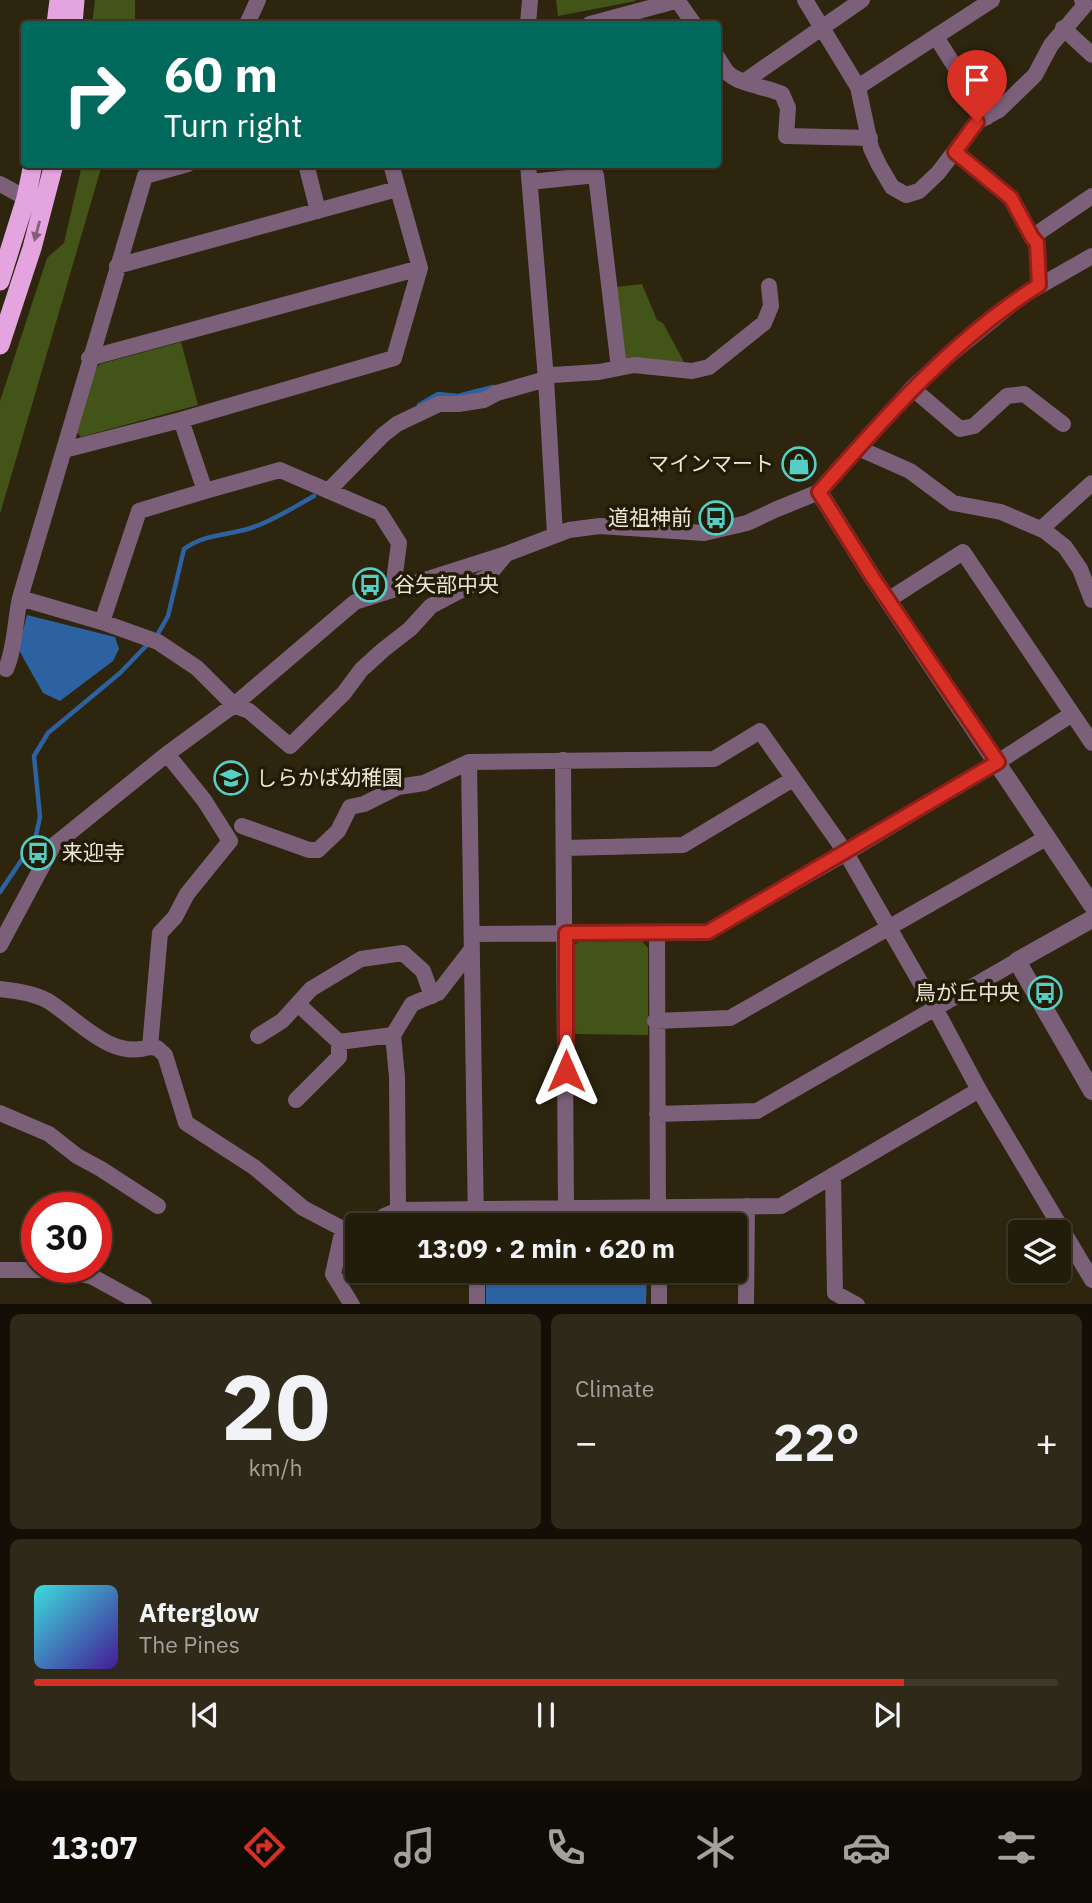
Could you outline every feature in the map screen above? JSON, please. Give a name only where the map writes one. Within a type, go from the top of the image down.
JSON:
[{"type":"highway","points":[[56,21],[59,0]]},
{"type":"highway","points":[[73,21],[75,0]]},
{"type":"highway","points":[[0,281],[26,198],[32,168]]},
{"type":"highway","points":[[0,345],[32,248],[53,168]]},
{"type":"street","points":[[248,21],[258,0]]},
{"type":"street","points":[[528,21],[530,0]]},
{"type":"street","points":[[607,21],[678,0],[692,21]]},
{"type":"street","points":[[805,0],[859,87],[871,148],[892,187],[906,195],[919,191],[938,173],[977,122],[999,110],[1035,75],[1063,28],[1085,5],[1082,0]]},
{"type":"street","points":[[745,80],[862,0]]},
{"type":"street","points":[[859,87],[992,0]]},
{"type":"street","points":[[1063,28],[1092,55]]},
{"type":"street","points":[[936,37],[987,117]]},
{"type":"street","points":[[721,63],[729,75],[745,80],[751,86],[767,87],[782,94],[788,108],[786,136],[870,138]]},
{"type":"street","points":[[955,152],[1011,198],[1037,243],[1039,285]]},
{"type":"street","points":[[6,669],[12,656],[20,598],[145,176],[174,168]]},
{"type":"street","points":[[307,168],[318,211]]},
{"type":"street","points":[[64,450],[181,420],[394,358],[420,268],[392,168]]},
{"type":"street","points":[[528,168],[547,379],[555,534]]},
{"type":"street","points":[[530,182],[596,175],[619,368]]},
{"type":"street","points":[[0,184],[26,198]]},
{"type":"street","points":[[117,266],[397,189]]},
{"type":"street","points":[[1032,237],[1092,196]]},
{"type":"street","points":[[0,945],[53,846],[167,754],[234,705],[355,602],[506,554],[555,534],[600,526],[704,533],[747,523],[819,492],[912,388],[1002,312],[1039,285],[1092,256]]},
{"type":"street","points":[[89,358],[420,268]]},
{"type":"street","points":[[328,490],[397,424],[439,404],[484,400],[497,393],[553,375],[598,372],[634,365],[692,371],[709,367],[764,323],[771,306],[769,286]]},
{"type":"street","points":[[912,388],[960,429],[974,426],[1007,396],[1024,394],[1063,424]]},
{"type":"street","points":[[181,420],[205,491]]},
{"type":"street","points":[[858,448],[910,471],[953,503],[1001,512],[1041,529],[1065,547],[1080,569],[1092,600]]},
{"type":"street","points":[[102,622],[139,511],[280,470],[380,513],[399,543],[393,589]]},
{"type":"street","points":[[1041,529],[1092,483]]},
{"type":"street","points":[[819,492],[1092,905]]},
{"type":"street","points":[[888,600],[963,552],[1092,743]]},
{"type":"street","points":[[20,598],[155,640],[197,668],[234,705],[249,711],[290,746],[344,693],[361,670],[410,629],[431,606],[488,576],[506,554]]},
{"type":"street","points":[[472,942],[566,933],[708,932],[998,762],[1072,714]]},
{"type":"street","points":[[242,826],[309,850],[318,850],[338,831],[350,807],[364,804],[398,787],[424,783],[469,762],[714,759],[760,731],[846,853],[979,1090],[1092,1280]]},
{"type":"street","points":[[150,1046],[160,933],[175,917],[187,894],[230,842],[204,800],[167,754]]},
{"type":"street","points":[[563,760],[566,1208]]},
{"type":"street","points":[[469,762],[476,1213]]},
{"type":"street","points":[[565,848],[683,845],[793,779]]},
{"type":"street","points":[[655,1021],[730,1018],[1046,838]]},
{"type":"street","points":[[657,1114],[757,1111],[1092,919]]},
{"type":"street","points":[[656,933],[658,1213]]},
{"type":"street","points":[[391,1213],[397,1077],[393,1035],[412,1004],[438,993],[472,942]]},
{"type":"street","points":[[258,1037],[282,1021],[312,989],[363,958],[403,953],[423,971],[432,996]]},
{"type":"street","points":[[1017,961],[1092,1091]]},
{"type":"street","points":[[0,989],[23,992],[47,1000],[115,1047],[140,1050],[150,1046],[157,1048],[165,1055],[186,1123],[254,1167],[303,1208],[345,1225]]},
{"type":"street","points":[[296,1100],[339,1057],[339,1042],[299,1005]]},
{"type":"street","points":[[339,1042],[393,1035]]},
{"type":"street","points":[[516,1213],[566,1208],[781,1206],[979,1090]]},
{"type":"street","points":[[0,1114],[48,1134],[76,1156],[158,1206]]},
{"type":"street","points":[[833,1175],[835,1293],[857,1304]]},
{"type":"street","points":[[746,1304],[747,1206]]},
{"type":"street","points":[[345,1241],[333,1274],[352,1304]]},
{"type":"street","points":[[0,1269],[57,1270],[92,1276],[144,1304]]},
{"type":"street","points":[[477,1283],[477,1304]]},
{"type":"street","points":[[659,1283],[659,1304]]},
{"type":"green space","points":[[95,0],[135,0],[133,21],[92,21]]},
{"type":"green space","points":[[556,0],[635,0],[636,1],[558,16]]},
{"type":"green space","points":[[81,168],[101,168],[0,514],[0,401],[47,258],[64,243]]},
{"type":"green space","points":[[642,284],[657,320],[663,323],[684,362],[625,359],[616,287]]},
{"type":"green space","points":[[181,342],[198,405],[81,437],[76,431],[94,370],[100,364]]},
{"type":"green space","points":[[642,941],[648,948],[648,1035],[572,1034],[571,947],[578,942]]},
{"type":"water","points":[[27,615],[115,637],[119,649],[113,661],[60,701],[43,693],[20,652]]},
{"type":"water","points":[[486,1283],[647,1283],[646,1304],[486,1304]]},
{"type":"waterway","points":[[419,405],[438,394],[458,396],[493,387]]},
{"type":"waterway","points":[[155,639],[168,616],[184,549],[209,537],[259,525],[314,496]]},
{"type":"waterway","points":[[0,892],[35,840],[40,817],[34,756],[48,733],[120,673],[148,644]]},
{"type":"place","name":"マインマート","points":[[799,464]]},
{"type":"place","name":"道祖神前","points":[[716,518]]},
{"type":"place","name":"谷矢部中央","points":[[370,585]]},
{"type":"place","name":"しらかば幼稚園","points":[[231,778]]},
{"type":"place","name":"来迎寺","points":[[38,853]]},
{"type":"place","name":"鳥が丘中央","points":[[1045,993]]},
{"type":"route","points":[[566,1071],[566,933],[708,932],[998,762],[873,578],[819,492],[912,388],[1004,310],[1039,285],[1037,243],[1011,198],[955,152],[977,122]]}]
